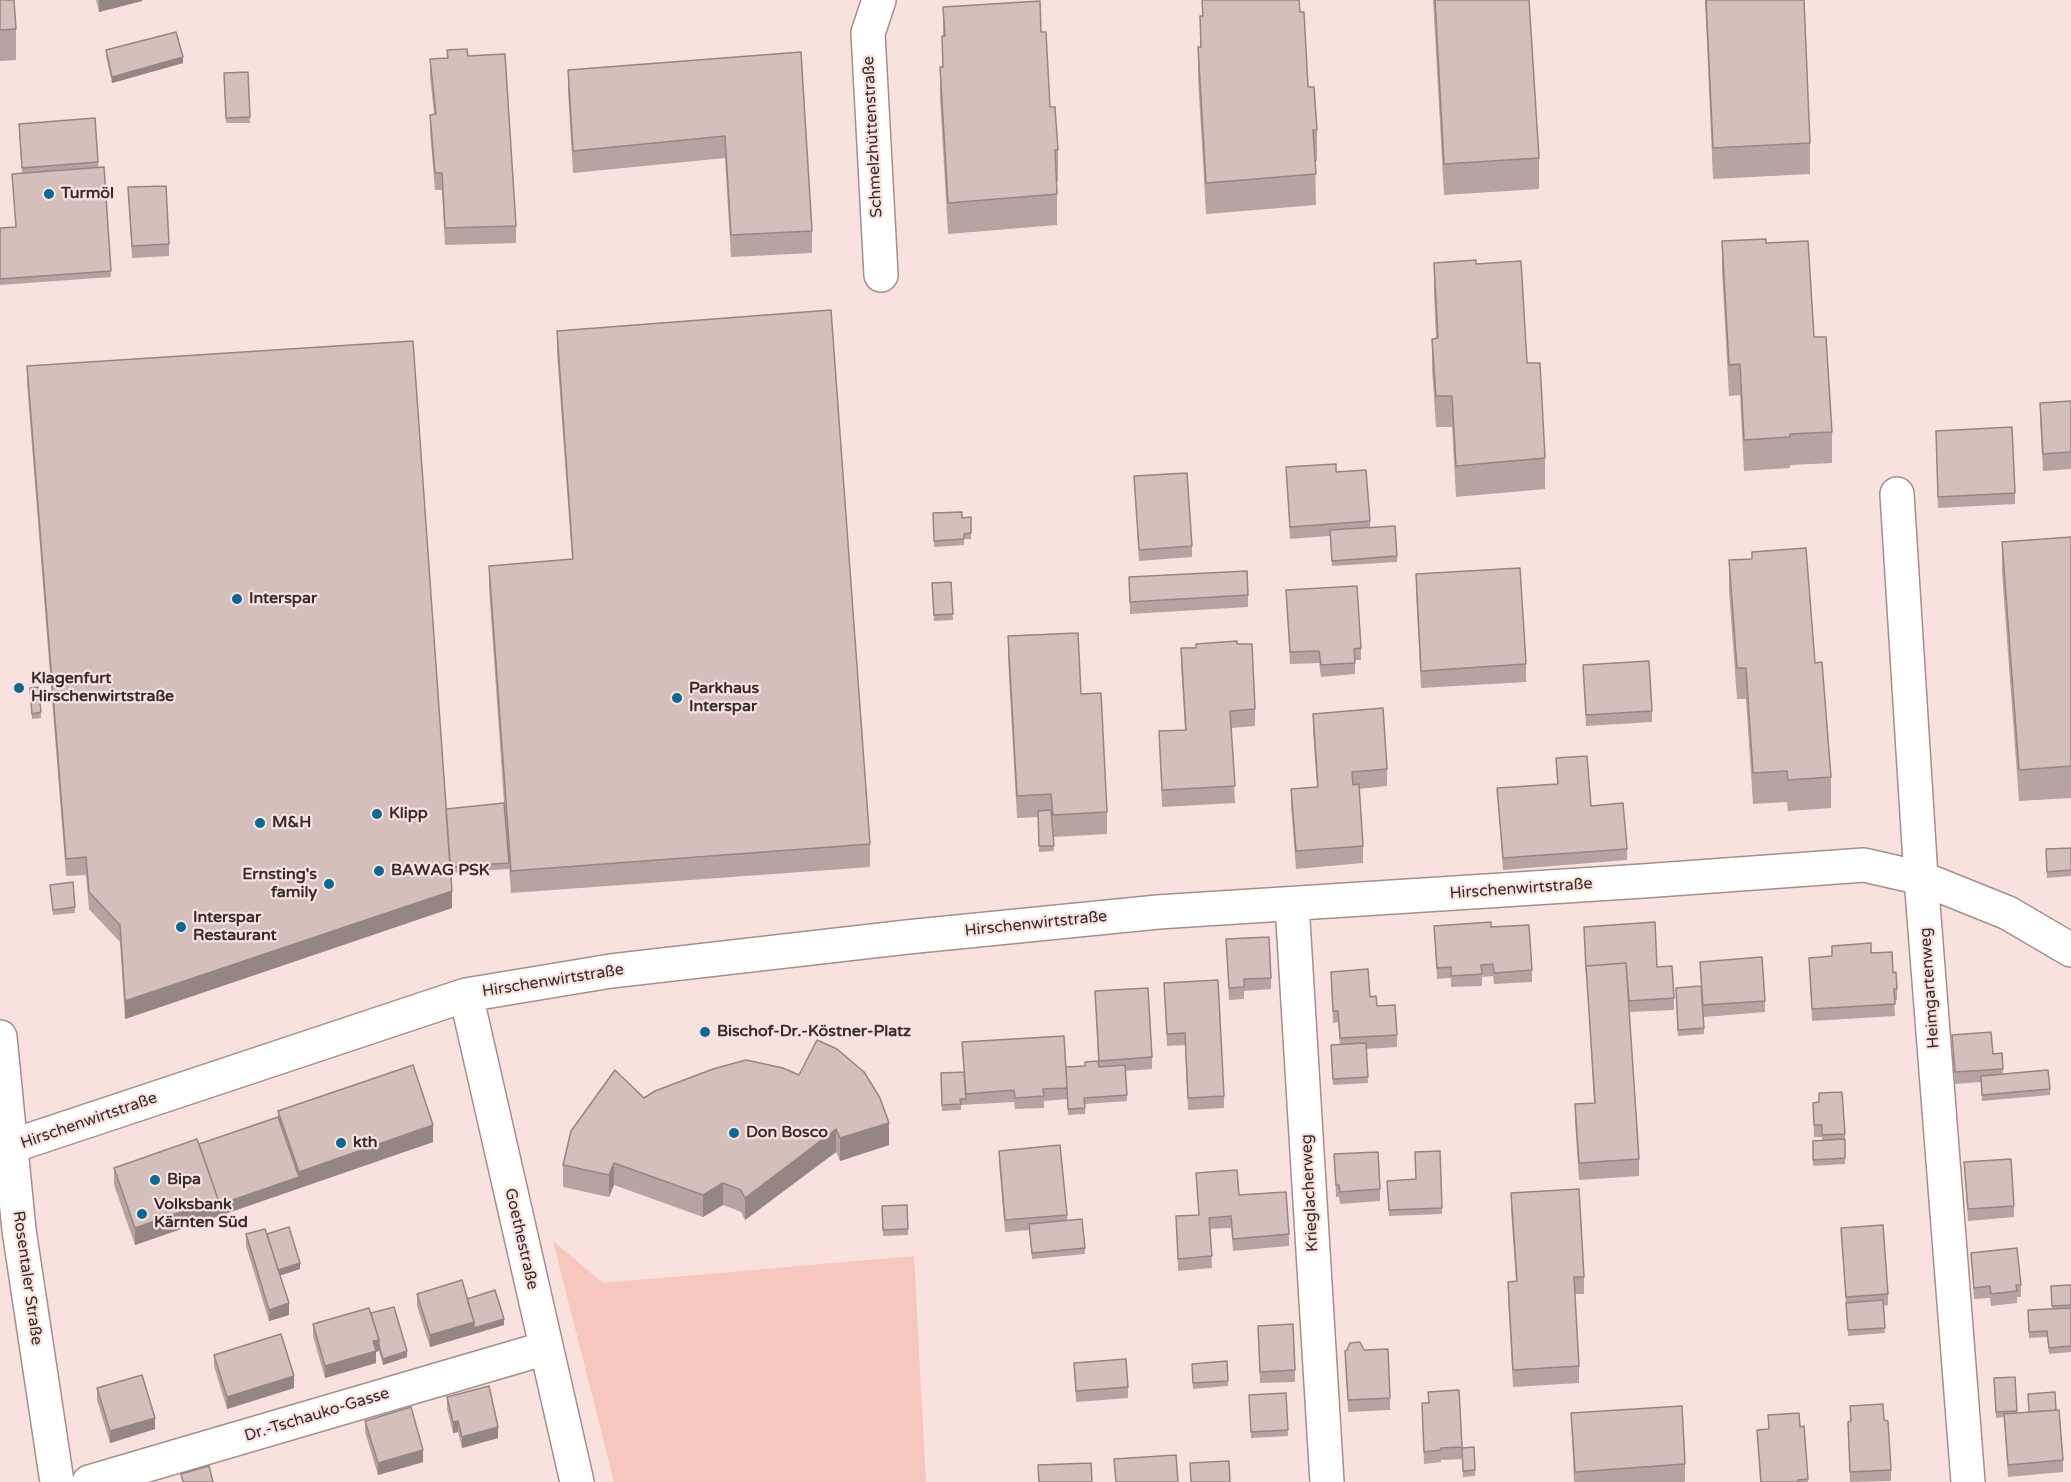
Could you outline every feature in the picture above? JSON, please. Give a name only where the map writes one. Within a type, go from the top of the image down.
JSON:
[{"type":"street","name":"Schmelzhüttenstraße","points":[[879,0],[868,33],[881,275]]},
{"type":"street","name":"Heimgartenweg","points":[[1897,494],[1921,878],[1968,1482]]},
{"type":"street","name":"Hirschenwirtstraße","points":[[5,1149],[466,995],[611,971],[1158,912],[1864,865],[1921,878],[2008,913],[2071,950]]},
{"type":"street","name":"Krieglacherweg","points":[[1292,904],[1327,1482]]},
{"type":"street","name":"Goethestraße","points":[[466,995],[577,1482]]},
{"type":"street","name":"Rosentaler Straße","points":[[0,1037],[5,1149],[57,1482]]},
{"type":"street","name":"Dr.-Tschauko-Gasse","points":[[89,1482],[546,1348]]},
{"type":"shaded area","points":[[553,1241],[603,1283],[914,1256],[926,1482],[614,1482]]},
{"type":"building","points":[[0,0],[14,0],[16,29],[0,30]]},
{"type":"building","points":[[1202,0],[1299,0],[1300,12],[1304,12],[1308,87],[1314,87],[1317,130],[1313,130],[1316,174],[1206,183],[1198,47],[1201,47]]},
{"type":"building","points":[[1435,0],[1529,0],[1539,158],[1444,164]]},
{"type":"building","points":[[1706,0],[1804,0],[1810,143],[1713,148]]},
{"type":"building","points":[[1040,1],[1041,32],[1046,32],[1050,107],[1055,107],[1058,150],[1055,150],[1057,194],[948,203],[940,67],[943,67],[942,36],[945,36],[943,7]]},
{"type":"building","points":[[176,32],[183,57],[112,77],[106,50]]},
{"type":"building","points":[[467,49],[468,56],[505,54],[516,226],[445,228],[442,173],[435,173],[430,115],[436,114],[430,59],[448,58],[447,50]]},
{"type":"building","points":[[801,52],[812,231],[731,235],[725,136],[573,151],[568,70]]},
{"type":"building","points":[[248,72],[250,117],[226,118],[224,73]]},
{"type":"building","points":[[95,118],[98,162],[22,168],[19,124]]},
{"type":"building","points":[[104,167],[111,271],[0,279],[0,228],[16,227],[12,174]]},
{"type":"building","points":[[166,186],[169,244],[132,246],[128,187]]},
{"type":"building","points":[[1766,239],[1766,243],[1808,241],[1814,337],[1826,337],[1832,432],[1790,434],[1790,437],[1744,440],[1740,364],[1729,365],[1722,241]]},
{"type":"building","points":[[1476,260],[1476,264],[1521,261],[1527,363],[1540,363],[1545,458],[1456,466],[1452,396],[1436,396],[1432,339],[1438,338],[1434,263]]},
{"type":"building","name":"Parkhaus Interspar","points":[[831,310],[870,844],[511,871],[489,566],[573,559],[557,331]]},
{"type":"building","name":"Interspar","points":[[413,341],[452,891],[125,1001],[120,925],[89,892],[86,857],[66,859],[27,366]]},
{"type":"building","points":[[2071,401],[2071,452],[2043,454],[2040,403]]},
{"type":"building","points":[[2012,427],[2015,493],[1938,497],[1936,431]]},
{"type":"building","points":[[1336,464],[1336,472],[1366,470],[1370,521],[1290,527],[1286,467]]},
{"type":"building","points":[[1187,473],[1192,546],[1139,550],[1134,476]]},
{"type":"building","points":[[962,512],[962,518],[971,517],[971,533],[964,534],[964,539],[934,541],[933,513]]},
{"type":"building","points":[[1395,526],[1397,556],[1332,561],[1330,530]]},
{"type":"building","points":[[2071,537],[2071,766],[2019,770],[2002,542]]},
{"type":"building","points":[[1806,548],[1815,663],[1822,662],[1831,777],[1788,780],[1787,771],[1753,773],[1746,668],[1737,668],[1729,560],[1752,559],[1752,552]]},
{"type":"building","points":[[1520,568],[1526,664],[1421,671],[1416,574]]},
{"type":"building","points":[[1247,571],[1248,595],[1130,602],[1129,577]]},
{"type":"building","points":[[951,582],[953,614],[934,615],[932,583]]},
{"type":"building","points":[[1357,586],[1361,648],[1354,649],[1355,663],[1321,665],[1319,651],[1290,652],[1286,590]]},
{"type":"building","points":[[1078,633],[1081,694],[1101,693],[1107,812],[1053,815],[1051,794],[1017,796],[1008,636]]},
{"type":"building","points":[[1237,641],[1237,644],[1252,644],[1255,709],[1230,711],[1235,786],[1162,790],[1159,731],[1186,730],[1181,648],[1196,648],[1196,644]]},
{"type":"building","points":[[1649,661],[1652,711],[1586,715],[1583,665]]},
{"type":"building","points":[[38,687],[41,712],[32,714],[30,688]]},
{"type":"building","points":[[1383,708],[1387,769],[1352,772],[1353,785],[1359,784],[1363,846],[1296,851],[1291,789],[1318,787],[1313,714]]},
{"type":"building","points":[[1587,756],[1591,806],[1623,803],[1627,849],[1503,858],[1497,788],[1558,784],[1556,758]]},
{"type":"building","points":[[504,803],[509,863],[450,867],[446,809]]},
{"type":"building","points":[[1051,810],[1054,846],[1039,846],[1038,811]]},
{"type":"building","points":[[2071,848],[2071,870],[2047,872],[2046,849]]},
{"type":"building","points":[[73,882],[75,907],[53,910],[50,885]]},
{"type":"building","points":[[1491,922],[1491,927],[1529,925],[1532,970],[1494,973],[1493,964],[1481,965],[1482,974],[1451,976],[1451,967],[1437,968],[1434,926]]},
{"type":"building","points":[[1655,922],[1657,967],[1672,966],[1674,998],[1629,1001],[1626,963],[1586,966],[1586,971],[1584,927]]},
{"type":"building","points":[[1269,937],[1271,978],[1244,979],[1244,987],[1229,988],[1226,939]]},
{"type":"building","points":[[1871,943],[1871,953],[1892,952],[1893,973],[1896,972],[1897,989],[1894,989],[1895,1004],[1812,1009],[1809,958],[1832,956],[1832,946]]},
{"type":"building","points":[[1762,957],[1765,1001],[1703,1005],[1700,962]]},
{"type":"building","points":[[1626,963],[1639,1159],[1579,1163],[1575,1104],[1595,1103],[1586,966]]},
{"type":"building","points":[[1368,969],[1370,997],[1376,996],[1377,1006],[1395,1005],[1397,1035],[1340,1038],[1338,1011],[1333,1011],[1331,972]]},
{"type":"building","points":[[1218,980],[1224,1096],[1188,1098],[1185,1033],[1167,1034],[1164,983]]},
{"type":"building","points":[[1701,986],[1704,1028],[1678,1030],[1676,988]]},
{"type":"building","points":[[1148,988],[1152,1057],[1099,1061],[1095,991]]},
{"type":"building","points":[[1991,1032],[1993,1054],[2002,1053],[2003,1069],[1955,1072],[1952,1035]]},
{"type":"building","points":[[1064,1036],[1067,1088],[1043,1089],[1044,1096],[1015,1098],[1014,1090],[966,1094],[962,1042]]},
{"type":"building","name":"Don Bosco","points":[[817,1040],[837,1049],[864,1072],[880,1098],[889,1123],[840,1138],[836,1129],[745,1198],[741,1190],[723,1183],[703,1195],[614,1163],[609,1175],[563,1165],[571,1131],[615,1070],[644,1098],[655,1091],[713,1069],[746,1060],[783,1068],[799,1075]]},
{"type":"building","points":[[1366,1043],[1368,1077],[1333,1079],[1331,1045]]},
{"type":"building","points":[[1098,1061],[1099,1067],[1125,1065],[1127,1095],[1084,1098],[1085,1108],[1068,1109],[1066,1067],[1085,1066],[1085,1062]]},
{"type":"building","points":[[413,1065],[433,1125],[299,1172],[278,1111]]},
{"type":"building","points":[[2048,1070],[2050,1089],[1982,1095],[1981,1076]]},
{"type":"building","points":[[964,1072],[966,1099],[960,1099],[961,1104],[942,1105],[941,1073]]},
{"type":"building","points":[[1842,1092],[1845,1134],[1822,1135],[1822,1125],[1814,1125],[1813,1103],[1819,1102],[1819,1093]]},
{"type":"building","points":[[278,1117],[299,1177],[218,1205],[199,1144]]},
{"type":"building","points":[[197,1139],[218,1199],[135,1228],[114,1168]]},
{"type":"building","points":[[1845,1139],[1845,1158],[1813,1160],[1813,1141]]},
{"type":"building","points":[[1060,1145],[1067,1215],[1005,1220],[999,1151]]},
{"type":"building","points":[[1440,1151],[1442,1208],[1389,1210],[1387,1181],[1416,1179],[1415,1152]]},
{"type":"building","points":[[1378,1152],[1380,1189],[1340,1192],[1339,1185],[1336,1185],[1334,1154]]},
{"type":"building","points":[[2011,1159],[2014,1206],[1968,1209],[1964,1162]]},
{"type":"building","points":[[1237,1170],[1239,1195],[1286,1192],[1289,1234],[1233,1239],[1231,1216],[1209,1218],[1212,1256],[1178,1259],[1176,1216],[1199,1215],[1196,1173]]},
{"type":"building","points":[[1579,1189],[1584,1277],[1574,1277],[1579,1366],[1513,1370],[1508,1282],[1517,1281],[1511,1193]]},
{"type":"building","points":[[907,1205],[908,1229],[883,1230],[882,1206]]},
{"type":"building","points":[[1082,1219],[1085,1248],[1032,1253],[1029,1224]]},
{"type":"building","points":[[1883,1225],[1888,1294],[1846,1297],[1841,1228]]},
{"type":"building","points":[[289,1227],[300,1263],[278,1270],[267,1234]]},
{"type":"building","points":[[265,1229],[289,1303],[269,1310],[246,1234]]},
{"type":"building","points":[[2017,1248],[2021,1285],[2016,1285],[2017,1291],[1991,1294],[1990,1286],[1974,1288],[1971,1253]]},
{"type":"building","points":[[462,1280],[474,1322],[430,1335],[417,1294]]},
{"type":"building","points":[[2071,1285],[2071,1305],[2052,1306],[2051,1286]]},
{"type":"building","points":[[495,1290],[504,1319],[474,1328],[467,1299]]},
{"type":"building","points":[[1883,1300],[1885,1328],[1848,1330],[1846,1303]]},
{"type":"building","points":[[394,1307],[407,1351],[383,1359],[371,1313]]},
{"type":"building","points":[[369,1308],[379,1340],[373,1341],[376,1351],[325,1366],[313,1324]]},
{"type":"building","points":[[2071,1308],[2071,1346],[2049,1348],[2047,1331],[2029,1332],[2028,1310]]},
{"type":"building","points":[[1293,1324],[1295,1370],[1260,1372],[1258,1326]]},
{"type":"building","points":[[281,1334],[294,1376],[227,1397],[214,1355]]},
{"type":"building","points":[[1360,1342],[1364,1350],[1388,1349],[1390,1398],[1348,1400],[1345,1351],[1350,1343]]},
{"type":"building","points":[[1126,1359],[1128,1387],[1076,1391],[1074,1363]]},
{"type":"building","points":[[1227,1361],[1228,1381],[1193,1383],[1192,1364]]},
{"type":"building","points":[[142,1375],[155,1418],[110,1431],[97,1388]]},
{"type":"building","points":[[2015,1377],[2017,1411],[1996,1412],[1994,1378]]},
{"type":"building","points":[[489,1386],[498,1427],[462,1437],[458,1421],[453,1422],[447,1397]]},
{"type":"building","points":[[1459,1390],[1462,1447],[1424,1452],[1422,1403],[1429,1403],[1428,1392]]},
{"type":"building","points":[[2055,1392],[2056,1410],[2029,1412],[2028,1394]]},
{"type":"building","points":[[1286,1393],[1288,1430],[1251,1432],[1249,1395]]},
{"type":"building","points":[[1883,1404],[1884,1420],[1888,1421],[1891,1470],[1850,1472],[1848,1422],[1851,1421],[1850,1406]]},
{"type":"building","points":[[1682,1406],[1685,1464],[1575,1472],[1571,1413]]},
{"type":"building","points":[[411,1407],[423,1450],[378,1463],[365,1421]]},
{"type":"building","points":[[2059,1410],[2063,1460],[2008,1465],[2004,1414]]},
{"type":"building","points":[[1799,1413],[1800,1427],[1804,1426],[1808,1479],[1798,1480],[1798,1482],[1761,1482],[1757,1430],[1769,1429],[1768,1415]]},
{"type":"building","points":[[1474,1447],[1475,1470],[1463,1471],[1462,1448]]},
{"type":"building","points":[[1176,1455],[1178,1482],[1116,1482],[1114,1459]]},
{"type":"building","points":[[1229,1461],[1230,1482],[1191,1482],[1190,1463]]},
{"type":"building","points":[[1091,1463],[1092,1482],[1039,1482],[1038,1465]]},
{"type":"building","points":[[209,1466],[213,1482],[183,1482],[181,1474]]},
{"type":"place","name":"Turmöl","points":[[49,194]]},
{"type":"place","name":"Interspar","points":[[237,599]]},
{"type":"place","name":"Klagenfurt Hirschenwirtstraße","points":[[19,688]]},
{"type":"place","name":"Parkhaus Interspar","points":[[677,698]]},
{"type":"place","name":"Klipp","points":[[377,814]]},
{"type":"place","name":"M&H","points":[[260,823]]},
{"type":"place","name":"BAWAG PSK","points":[[379,871]]},
{"type":"place","name":"Ernsting's family","points":[[329,884]]},
{"type":"place","name":"Interspar Restaurant","points":[[181,927]]},
{"type":"place","name":"Bischof-Dr.-Köstner-Platz","points":[[705,1032]]},
{"type":"place","name":"Don Bosco","points":[[734,1133]]},
{"type":"place","name":"kth","points":[[341,1143]]},
{"type":"place","name":"Bipa","points":[[155,1180]]},
{"type":"place","name":"Volksbank Kärnten Süd","points":[[142,1214]]}]
